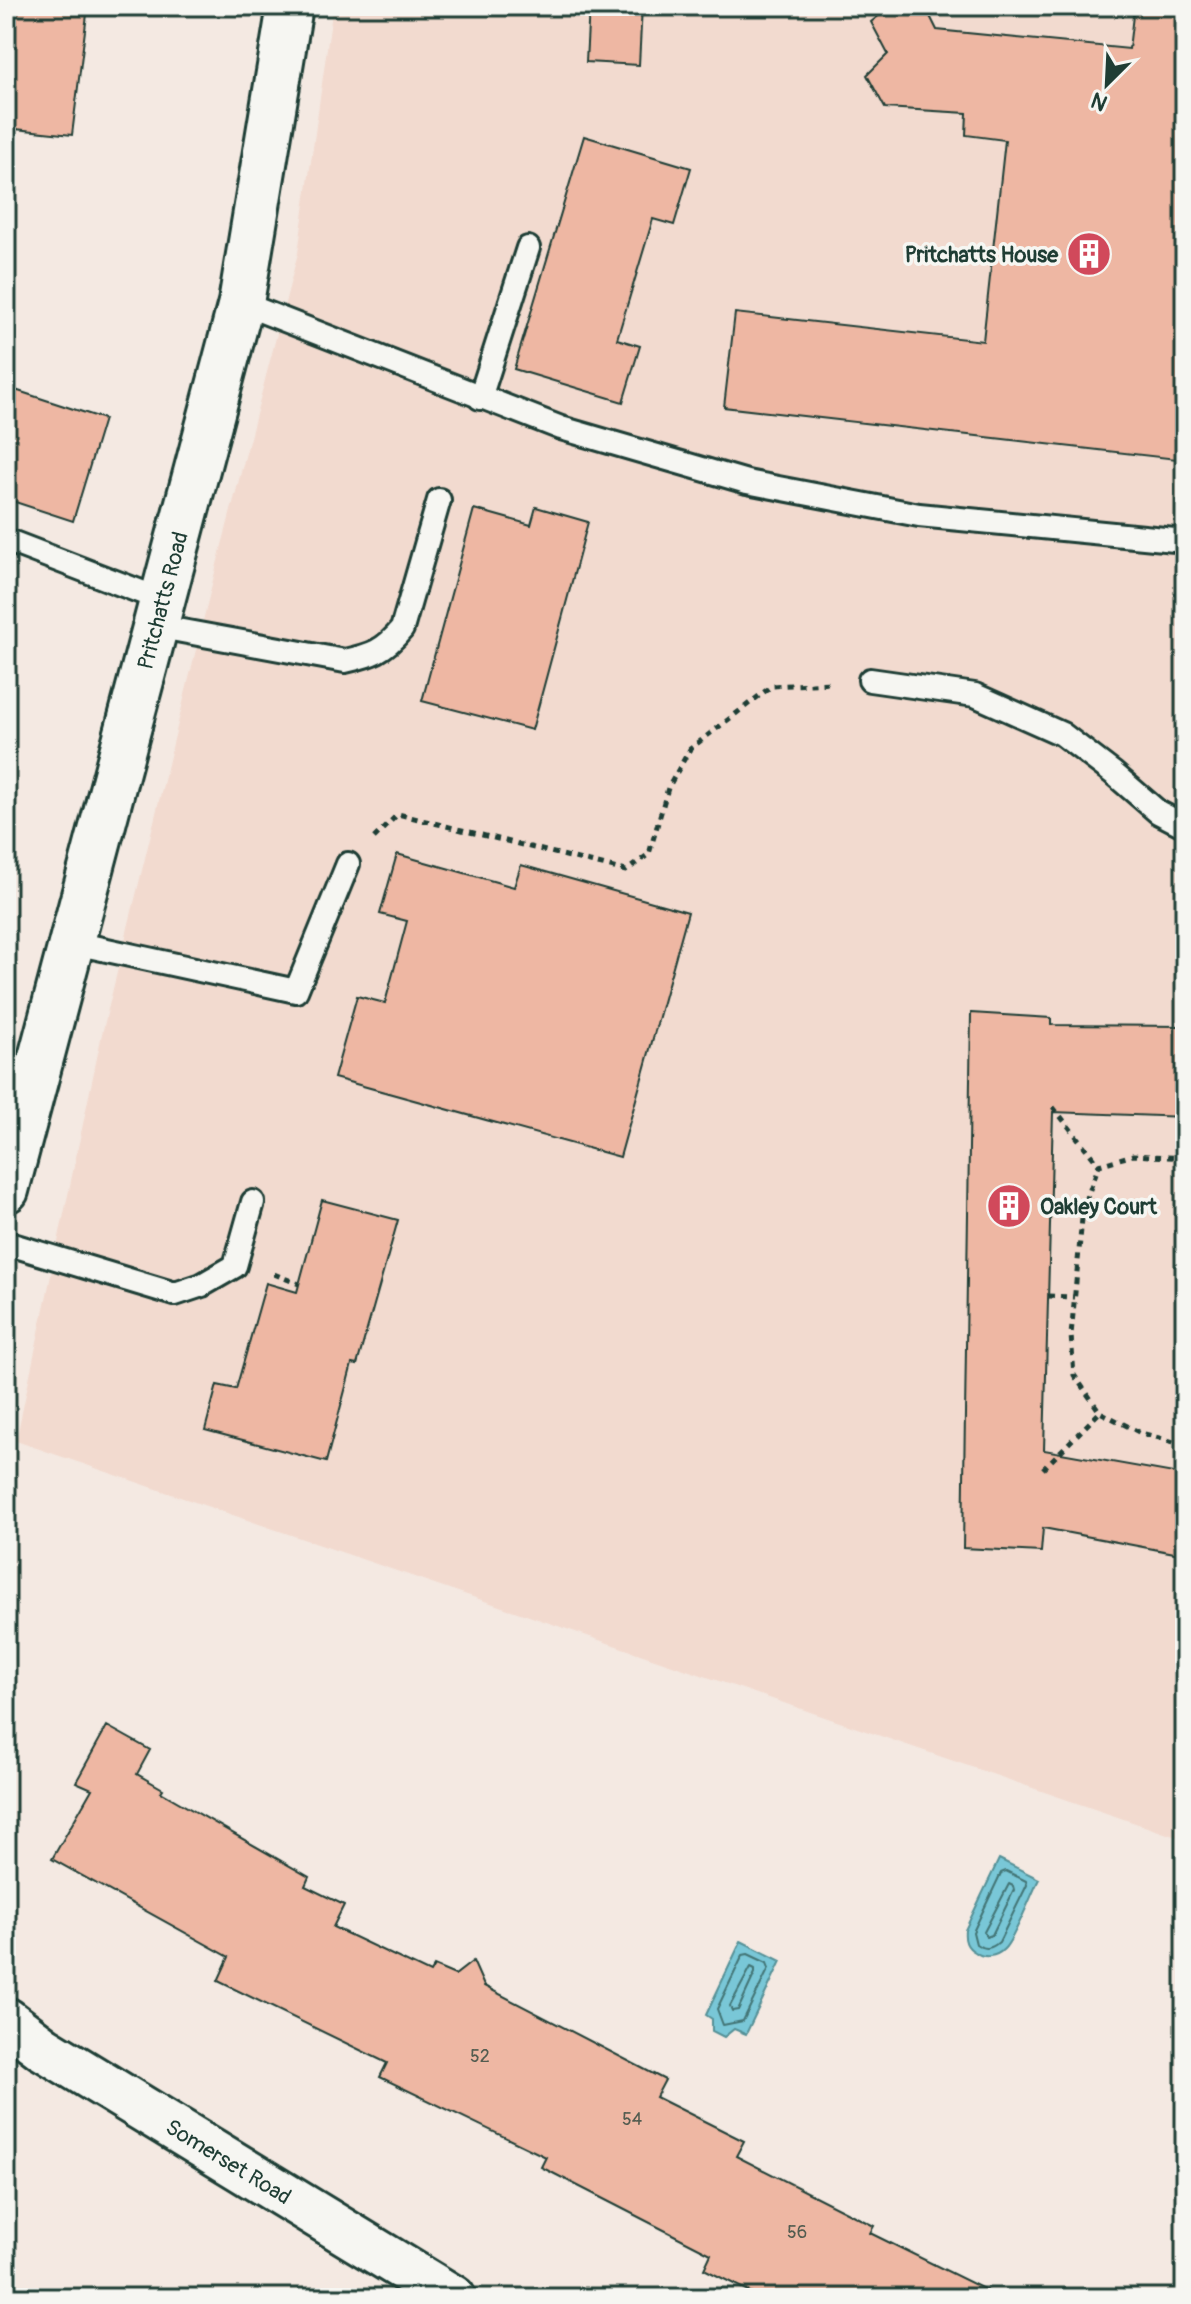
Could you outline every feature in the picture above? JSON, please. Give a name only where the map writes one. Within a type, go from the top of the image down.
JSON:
[{"type":"street","name":"Pritchatts Road","points":[[6,1190],[241,303],[290,6]]},
{"type":"street","name":"Somerset Road","points":[[6,2020],[43,2048],[453,2298]]},
{"type":"lane","points":[[480,398],[528,248]]},
{"type":"lane","points":[[241,303],[561,428],[763,485],[919,515],[1185,541]]},
{"type":"lane","points":[[6,540],[159,613],[345,661],[372,655],[389,646],[402,629],[439,500]]},
{"type":"lane","points":[[870,680],[975,695],[1062,734],[1158,812],[1185,826]]},
{"type":"lane","points":[[70,942],[296,991],[348,864]]},
{"type":"lane","points":[[6,1243],[175,1294],[202,1285],[235,1266],[253,1202]]},
{"type":"path","points":[[348,864],[398,814],[626,871],[649,854],[668,788],[690,749],[772,686],[870,680]]},
{"type":"path","points":[[1053,1107],[1099,1165]]},
{"type":"path","points":[[1099,1165],[1133,1155],[1185,1158]]},
{"type":"path","points":[[1099,1165],[1083,1208],[1071,1335],[1074,1375],[1100,1412],[1141,1433],[1185,1445]]},
{"type":"path","points":[[1048,1296],[1074,1297]]},
{"type":"path","points":[[1043,1469],[1100,1412]]},
{"type":"shaded area","points":[[333,6],[1185,6],[1185,1840],[16,1441],[102,1034],[214,576],[298,253]]},
{"type":"water","points":[[999,1859],[1039,1879],[1004,1949],[986,1956],[970,1948],[965,1940],[965,1930]]},
{"type":"water","points":[[741,1941],[781,1961],[746,2034],[734,2029],[724,2037],[712,2031],[712,2019],[706,2015]]},
{"type":"building","points":[[6,6],[88,6],[72,135],[6,128]]},
{"type":"building","points":[[589,6],[642,6],[639,65],[586,62]]},
{"type":"building","name":"Pritchatts House","points":[[891,6],[925,6],[937,30],[1129,49],[1134,7],[1185,13],[1185,460],[724,407],[735,313],[983,341],[1005,140],[966,135],[967,113],[885,108],[867,75],[888,54],[871,22]]},
{"type":"building","points":[[584,136],[691,168],[674,225],[653,219],[617,339],[640,346],[623,402],[514,369]]},
{"type":"building","points":[[6,387],[104,419],[73,521],[6,499]]},
{"type":"building","points":[[536,507],[588,522],[532,730],[422,701],[474,509],[531,525]]},
{"type":"building","points":[[397,854],[514,887],[521,865],[688,912],[620,1157],[334,1078],[357,996],[385,1003],[407,921],[380,914]]},
{"type":"building","name":"Oakley Court","points":[[971,1013],[1051,1018],[1051,1025],[1185,1026],[1185,1117],[1053,1112],[1044,1450],[1185,1475],[1185,1555],[1043,1528],[1041,1552],[963,1548]]},
{"type":"building","points":[[322,1200],[398,1220],[357,1365],[352,1364],[326,1462],[205,1430],[217,1385],[236,1389],[266,1283],[297,1292]]},
{"type":"building","points":[[107,1726],[150,1750],[137,1774],[163,1789],[161,1792],[309,1877],[305,1886],[344,1905],[333,1927],[430,1973],[434,1966],[455,1975],[473,1961],[484,1986],[665,2080],[656,2097],[744,2141],[736,2156],[874,2226],[870,2233],[1002,2298],[762,2298],[704,2269],[711,2254],[541,2167],[546,2157],[380,2077],[387,2063],[218,1981],[229,1957],[52,1859],[92,1789],[76,1782]]},
{"type":"place","name":"Pritchatts House","points":[[1089,254]]},
{"type":"place","name":"Oakley Court","points":[[1009,1206]]}]
